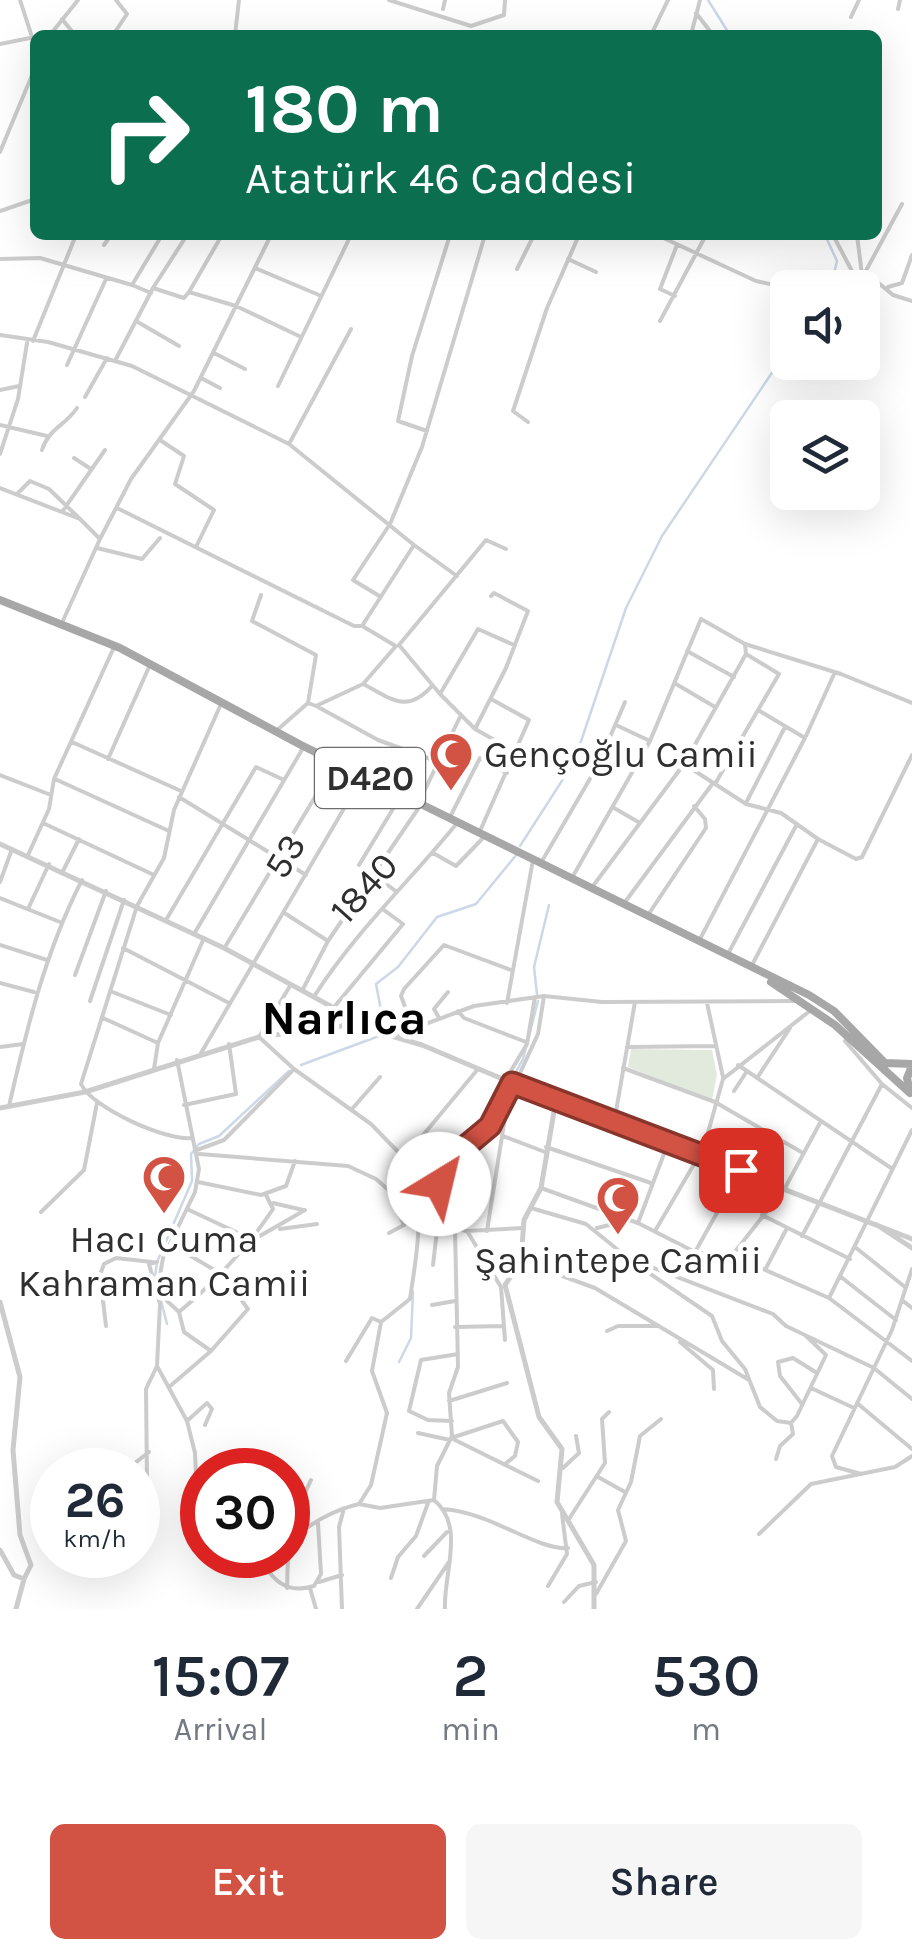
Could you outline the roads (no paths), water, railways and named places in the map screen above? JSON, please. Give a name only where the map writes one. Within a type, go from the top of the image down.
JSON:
[{"type":"main road","name":"D420","points":[[0,600],[150,663],[304,747],[573,876],[728,956],[813,1009],[911,1094]]},
{"type":"main road","name":"D420","points":[[737,962],[834,1012],[885,1063],[912,1065]]},
{"type":"main road","points":[[911,1094],[907,1078],[912,1065]]},
{"type":"street","points":[[20,0],[31,30]]},
{"type":"street","points":[[54,30],[78,0]]},
{"type":"street","points":[[116,0],[127,14],[116,30]]},
{"type":"street","points":[[236,30],[240,0]]},
{"type":"street","points":[[389,0],[471,26],[504,15],[505,0]]},
{"type":"street","points":[[411,8],[413,0]]},
{"type":"street","points":[[443,9],[445,0]]},
{"type":"street","points":[[653,30],[668,0]]},
{"type":"street","points":[[692,30],[700,0]]},
{"type":"street","points":[[852,17],[859,0]]},
{"type":"street","points":[[898,8],[900,0]]},
{"type":"street","points":[[696,13],[709,30]]},
{"type":"street","points":[[62,20],[70,30]]},
{"type":"street","points":[[0,44],[30,37]]},
{"type":"street","points":[[0,52],[8,40]]},
{"type":"street","points":[[0,152],[30,80]]},
{"type":"street","points":[[0,211],[30,201]]},
{"type":"street","points":[[866,270],[902,204]]},
{"type":"street","points":[[0,454],[30,342],[74,240]]},
{"type":"street","points":[[104,245],[108,240]]},
{"type":"street","points":[[132,285],[159,240]]},
{"type":"street","points":[[115,360],[184,240]]},
{"type":"street","points":[[0,259],[40,258],[184,298],[219,240]]},
{"type":"street","points":[[61,625],[130,479],[201,378],[268,240]]},
{"type":"street","points":[[278,386],[347,240]]},
{"type":"street","points":[[427,432],[398,421],[449,240]]},
{"type":"street","points":[[381,597],[353,580],[390,524],[427,432],[485,240]]},
{"type":"street","points":[[517,269],[532,240]]},
{"type":"street","points":[[528,422],[514,411],[577,240]]},
{"type":"street","points":[[671,240],[695,255],[770,284]]},
{"type":"street","points":[[660,321],[703,240]]},
{"type":"street","points":[[836,240],[851,270]]},
{"type":"street","points":[[858,240],[861,270]]},
{"type":"street","points":[[675,296],[660,289],[677,245]]},
{"type":"street","points":[[888,287],[902,283],[912,255]]},
{"type":"street","points":[[568,260],[596,272]]},
{"type":"street","points":[[255,268],[319,295]]},
{"type":"street","points":[[67,365],[107,277]]},
{"type":"street","points":[[880,283],[893,296],[912,300]]},
{"type":"street","points":[[189,292],[236,306],[299,336]]},
{"type":"street","points":[[136,320],[179,346]]},
{"type":"street","points":[[290,444],[351,330]]},
{"type":"street","points":[[0,336],[115,360],[290,444],[457,576]]},
{"type":"street","points":[[214,354],[246,369]]},
{"type":"street","points":[[85,397],[107,358]]},
{"type":"street","points":[[201,378],[220,388]]},
{"type":"street","points":[[0,390],[19,386]]},
{"type":"street","points":[[42,450],[46,436],[77,408]]},
{"type":"street","points":[[0,425],[46,436]]},
{"type":"street","points":[[160,440],[184,456],[175,484],[214,510],[196,547]]},
{"type":"street","points":[[62,512],[105,450]]},
{"type":"street","points":[[74,458],[91,469]]},
{"type":"street","points":[[17,494],[30,481],[68,504],[100,539]]},
{"type":"street","points":[[0,488],[80,518]]},
{"type":"street","points":[[119,508],[397,646],[460,716],[514,751]]},
{"type":"street","points":[[96,548],[142,559],[160,538]]},
{"type":"street","points":[[316,706],[363,684],[486,540],[506,550]]},
{"type":"street","points":[[362,626],[414,545]]},
{"type":"street","points":[[475,728],[528,611],[494,593],[491,596]]},
{"type":"street","points":[[261,595],[252,621],[316,655],[308,702],[276,732]]},
{"type":"street","points":[[573,876],[650,740],[701,619],[745,644],[835,672],[912,704]]},
{"type":"street","points":[[440,694],[478,629],[514,645]]},
{"type":"street","points":[[593,886],[684,764],[746,654],[745,644]]},
{"type":"street","points":[[28,855],[43,823],[54,779],[115,646]]},
{"type":"street","points":[[687,650],[734,676]]},
{"type":"street","points":[[624,902],[714,784],[779,674],[746,654]]},
{"type":"street","points":[[108,759],[150,663]]},
{"type":"street","points":[[699,942],[770,812],[777,787],[806,738],[835,672]]},
{"type":"street","points":[[363,684],[401,704],[415,702],[432,685]]},
{"type":"street","points":[[674,684],[715,707]]},
{"type":"street","points":[[433,852],[456,866],[482,833],[529,720],[491,699]]},
{"type":"street","points":[[192,1138],[157,1132],[98,1103],[81,1084],[137,906],[164,858],[180,794],[222,702]]},
{"type":"street","points":[[308,702],[378,740],[436,761]]},
{"type":"street","points":[[507,1002],[538,859],[616,725],[625,702]]},
{"type":"street","points":[[758,710],[806,738]]},
{"type":"street","points":[[302,989],[328,941],[420,803],[436,761],[460,716]]},
{"type":"street","points":[[616,725],[650,740]]},
{"type":"street","points":[[746,804],[785,727]]},
{"type":"street","points":[[71,742],[180,794],[306,874]]},
{"type":"street","points":[[194,934],[304,747]]},
{"type":"street","points":[[684,764],[746,804],[798,824],[856,859],[862,857],[912,755]]},
{"type":"street","name":"1840","points":[[315,996],[361,928],[384,910],[433,852],[454,819],[480,758],[508,773]]},
{"type":"street","points":[[224,948],[336,762]]},
{"type":"street","points":[[166,920],[256,767],[284,780]]},
{"type":"street","points":[[0,775],[50,795]]},
{"type":"street","name":"53","points":[[201,1053],[364,775]]},
{"type":"street","points":[[54,779],[169,832]]},
{"type":"street","points":[[359,865],[402,794]]},
{"type":"street","points":[[648,915],[706,828],[705,819],[694,806]]},
{"type":"street","points":[[614,808],[640,823]]},
{"type":"street","points":[[43,823],[154,875]]},
{"type":"street","points":[[728,956],[798,824]]},
{"type":"street","points":[[63,871],[79,839]]},
{"type":"street","points":[[750,968],[818,839]]},
{"type":"street","points":[[0,844],[204,938],[381,1033],[912,1239]]},
{"type":"street","points":[[0,882],[12,848]]},
{"type":"street","points":[[28,909],[49,864]]},
{"type":"street","points":[[374,875],[397,892]]},
{"type":"street","points":[[8,1106],[36,992],[60,922],[82,880]]},
{"type":"street","points":[[75,975],[106,891]]},
{"type":"street","points":[[0,898],[60,922]]},
{"type":"street","points":[[90,1001],[124,900]]},
{"type":"street","points":[[335,1006],[402,924],[384,910]]},
{"type":"street","points":[[284,912],[328,941]]},
{"type":"street","points":[[154,1070],[158,1044],[204,938]]},
{"type":"street","points":[[412,1026],[401,996],[444,945],[511,970]]},
{"type":"street","points":[[0,946],[47,960]]},
{"type":"street","points":[[122,948],[230,1003]]},
{"type":"street","points":[[0,983],[36,992]]},
{"type":"street","points":[[259,1037],[292,984]]},
{"type":"street","points":[[109,991],[171,1016]]},
{"type":"street","points":[[438,1016],[434,1009],[448,992]]},
{"type":"street","points":[[393,1037],[438,1016],[544,996],[635,1002],[801,1001]]},
{"type":"street","points":[[487,1230],[510,1084],[538,1034],[544,996]]},
{"type":"street","points":[[428,1219],[449,1166],[490,1126],[528,1042],[535,998]]},
{"type":"street","points":[[614,1122],[635,1002]]},
{"type":"street","points":[[707,1003],[723,1079]]},
{"type":"street","points":[[655,1231],[701,1154],[723,1079],[813,1009]]},
{"type":"street","points":[[458,1011],[464,1018],[528,1042]]},
{"type":"street","points":[[102,1017],[158,1044]]},
{"type":"street","points":[[0,1108],[85,1092],[228,1044],[342,1026],[353,1017]]},
{"type":"street","points":[[758,1078],[791,1027]]},
{"type":"street","points":[[259,1037],[294,1068],[352,1109],[404,1158],[416,1189],[419,1218],[410,1298],[381,1322],[372,1371],[387,1413],[374,1477],[358,1504]]},
{"type":"street","points":[[844,1041],[882,1084],[912,1108]]},
{"type":"street","points":[[0,1047],[23,1044]]},
{"type":"street","points":[[184,1105],[236,1094],[228,1044]]},
{"type":"street","points":[[627,1047],[716,1046]]},
{"type":"street","points":[[149,1448],[146,1389],[157,1366],[160,1304],[149,1264],[159,1262],[172,1246],[198,1182],[197,1150],[177,1060]]},
{"type":"street","points":[[738,1065],[893,1169]]},
{"type":"street","points":[[197,1150],[224,1140],[294,1068]]},
{"type":"street","points":[[623,1068],[715,1102],[803,1153]]},
{"type":"street","points":[[404,1158],[478,1069]]},
{"type":"street","points":[[734,1091],[747,1071]]},
{"type":"street","points":[[352,1109],[380,1078]]},
{"type":"street","points":[[802,1236],[882,1084]]},
{"type":"street","points":[[505,1340],[503,1286],[521,1260],[522,1228],[541,1188],[556,1100]]},
{"type":"street","points":[[41,1212],[84,1170],[98,1103]]},
{"type":"street","points":[[730,1258],[785,1188],[821,1121]]},
{"type":"street","points":[[829,1298],[912,1130]]},
{"type":"street","points":[[502,1135],[651,1182]]},
{"type":"street","points":[[638,1223],[668,1143]]},
{"type":"street","points":[[197,1150],[348,1166],[376,1180],[419,1218],[468,1231],[522,1228]]},
{"type":"street","points":[[198,1182],[266,1194],[286,1186],[296,1161]]},
{"type":"street","points":[[695,1252],[741,1170]]},
{"type":"street","points":[[541,1188],[638,1223],[695,1252],[765,1270],[829,1298],[912,1361]]},
{"type":"street","points":[[187,1209],[253,1240],[305,1210],[273,1203],[266,1194]]},
{"type":"street","points":[[390,1232],[404,1226],[392,1196]]},
{"type":"street","points":[[179,1312],[223,1275],[253,1240],[273,1203]]},
{"type":"street","points":[[532,1208],[596,1230],[652,1280],[712,1316],[722,1342],[766,1412],[781,1424],[791,1423]]},
{"type":"street","points":[[762,1215],[850,1258]]},
{"type":"street","points":[[596,1230],[606,1223],[630,1220]]},
{"type":"street","points":[[433,1265],[438,1222]]},
{"type":"street","points":[[276,1230],[317,1224]]},
{"type":"street","points":[[876,1224],[912,1248]]},
{"type":"street","points":[[390,1578],[416,1536],[430,1502],[437,1466],[450,1439],[449,1401],[458,1354],[454,1327],[455,1229]]},
{"type":"street","points":[[765,1270],[786,1230]]},
{"type":"street","points":[[468,1231],[503,1286],[526,1353],[539,1416],[561,1444],[563,1468],[557,1493],[568,1548],[563,1566],[548,1586]]},
{"type":"street","points":[[169,1387],[248,1312],[223,1275],[172,1246]]},
{"type":"street","points":[[856,1247],[905,1287]]},
{"type":"street","points":[[106,1326],[100,1275],[104,1264],[116,1258],[159,1262]]},
{"type":"street","points":[[628,1258],[755,1306],[874,1368],[912,1398]]},
{"type":"street","points":[[521,1260],[595,1288],[749,1380]]},
{"type":"street","points":[[159,1262],[162,1289],[179,1312],[184,1332],[211,1351]]},
{"type":"street","points":[[862,1474],[836,1467],[831,1460],[896,1320],[912,1269]]},
{"type":"street","points":[[841,1277],[896,1320]]},
{"type":"street","points":[[902,1300],[912,1308]]},
{"type":"street","points":[[432,1306],[454,1301]]},
{"type":"street","points":[[0,1302],[20,1377],[13,1450],[20,1536],[31,1565],[16,1609]]},
{"type":"street","points":[[346,1360],[372,1318],[381,1322]]},
{"type":"street","points":[[454,1327],[504,1326]]},
{"type":"street","points":[[607,1331],[618,1326],[657,1326]]},
{"type":"street","points":[[776,1459],[780,1446],[793,1434],[791,1423],[826,1352],[798,1330]]},
{"type":"street","points":[[672,1336],[713,1370],[714,1389]]},
{"type":"street","points":[[452,1420],[428,1420],[410,1411],[421,1360],[458,1354]]},
{"type":"street","points":[[803,1405],[782,1379],[778,1362],[793,1358],[817,1372]]},
{"type":"street","points":[[157,1366],[187,1421],[194,1448]]},
{"type":"street","points":[[449,1401],[507,1383]]},
{"type":"street","points":[[759,1534],[811,1484],[902,1465],[912,1452],[856,1405],[810,1388]]},
{"type":"street","points":[[187,1421],[208,1403],[212,1408],[205,1426]]},
{"type":"street","points":[[568,1520],[598,1477],[606,1454],[602,1420],[609,1412]]},
{"type":"street","points":[[596,1594],[626,1541],[618,1510],[640,1436],[660,1419]]},
{"type":"street","points":[[450,1439],[503,1421],[518,1442],[515,1456],[505,1464]]},
{"type":"street","points":[[418,1433],[450,1439],[538,1481]]},
{"type":"street","points":[[563,1468],[579,1453],[576,1436]]},
{"type":"street","points":[[598,1477],[626,1492]]},
{"type":"street","points":[[310,1484],[312,1480]]},
{"type":"street","points":[[288,1588],[292,1544],[318,1523],[358,1504],[380,1508],[430,1502],[442,1509],[484,1515],[553,1548],[568,1548]]},
{"type":"street","points":[[340,1608],[339,1527],[344,1508]]},
{"type":"street","points":[[442,1509],[452,1558],[445,1609]]},
{"type":"street","points":[[561,1509],[590,1555],[596,1582],[594,1609]]},
{"type":"street","points":[[318,1523],[318,1582]]},
{"type":"street","points":[[424,1556],[448,1532]]},
{"type":"street","points":[[0,1550],[14,1574],[24,1579]]},
{"type":"street","points":[[417,1609],[452,1558]]},
{"type":"street","points":[[394,1568],[401,1577]]},
{"type":"street","points":[[273,1578],[288,1588],[310,1588],[342,1575]]},
{"type":"street","points":[[564,1602],[579,1586],[596,1582]]},
{"type":"street","points":[[310,1588],[316,1609]]},
{"type":"waterway","points":[[708,0],[727,30]]},
{"type":"waterway","points":[[827,240],[837,261],[835,270]]},
{"type":"waterway","points":[[520,846],[574,762],[626,608],[662,536],[770,376]]},
{"type":"waterway","points":[[385,1031],[376,984],[398,967],[437,917],[476,904],[517,854]]},
{"type":"waterway","points":[[537,994],[534,967],[549,905]]},
{"type":"waterway","points":[[421,1214],[446,1157],[491,1118],[523,1059],[538,1001]]},
{"type":"waterway","points":[[301,1065],[379,1036]]},
{"type":"waterway","points":[[167,1324],[155,1277],[157,1262],[192,1181],[191,1154],[199,1144],[219,1136],[289,1071]]},
{"type":"waterway","points":[[399,1362],[411,1338],[413,1292]]},
{"type":"place","name":"Gençoğlu Camii","points":[[451,792]]},
{"type":"place","name":"Hacı Cuma Kahraman Camii","points":[[164,1215]]},
{"type":"place","name":"Şahintepe Camii","points":[[618,1236]]},
{"type":"district","name":"Narlıca","points":[[344,1018]]}]
